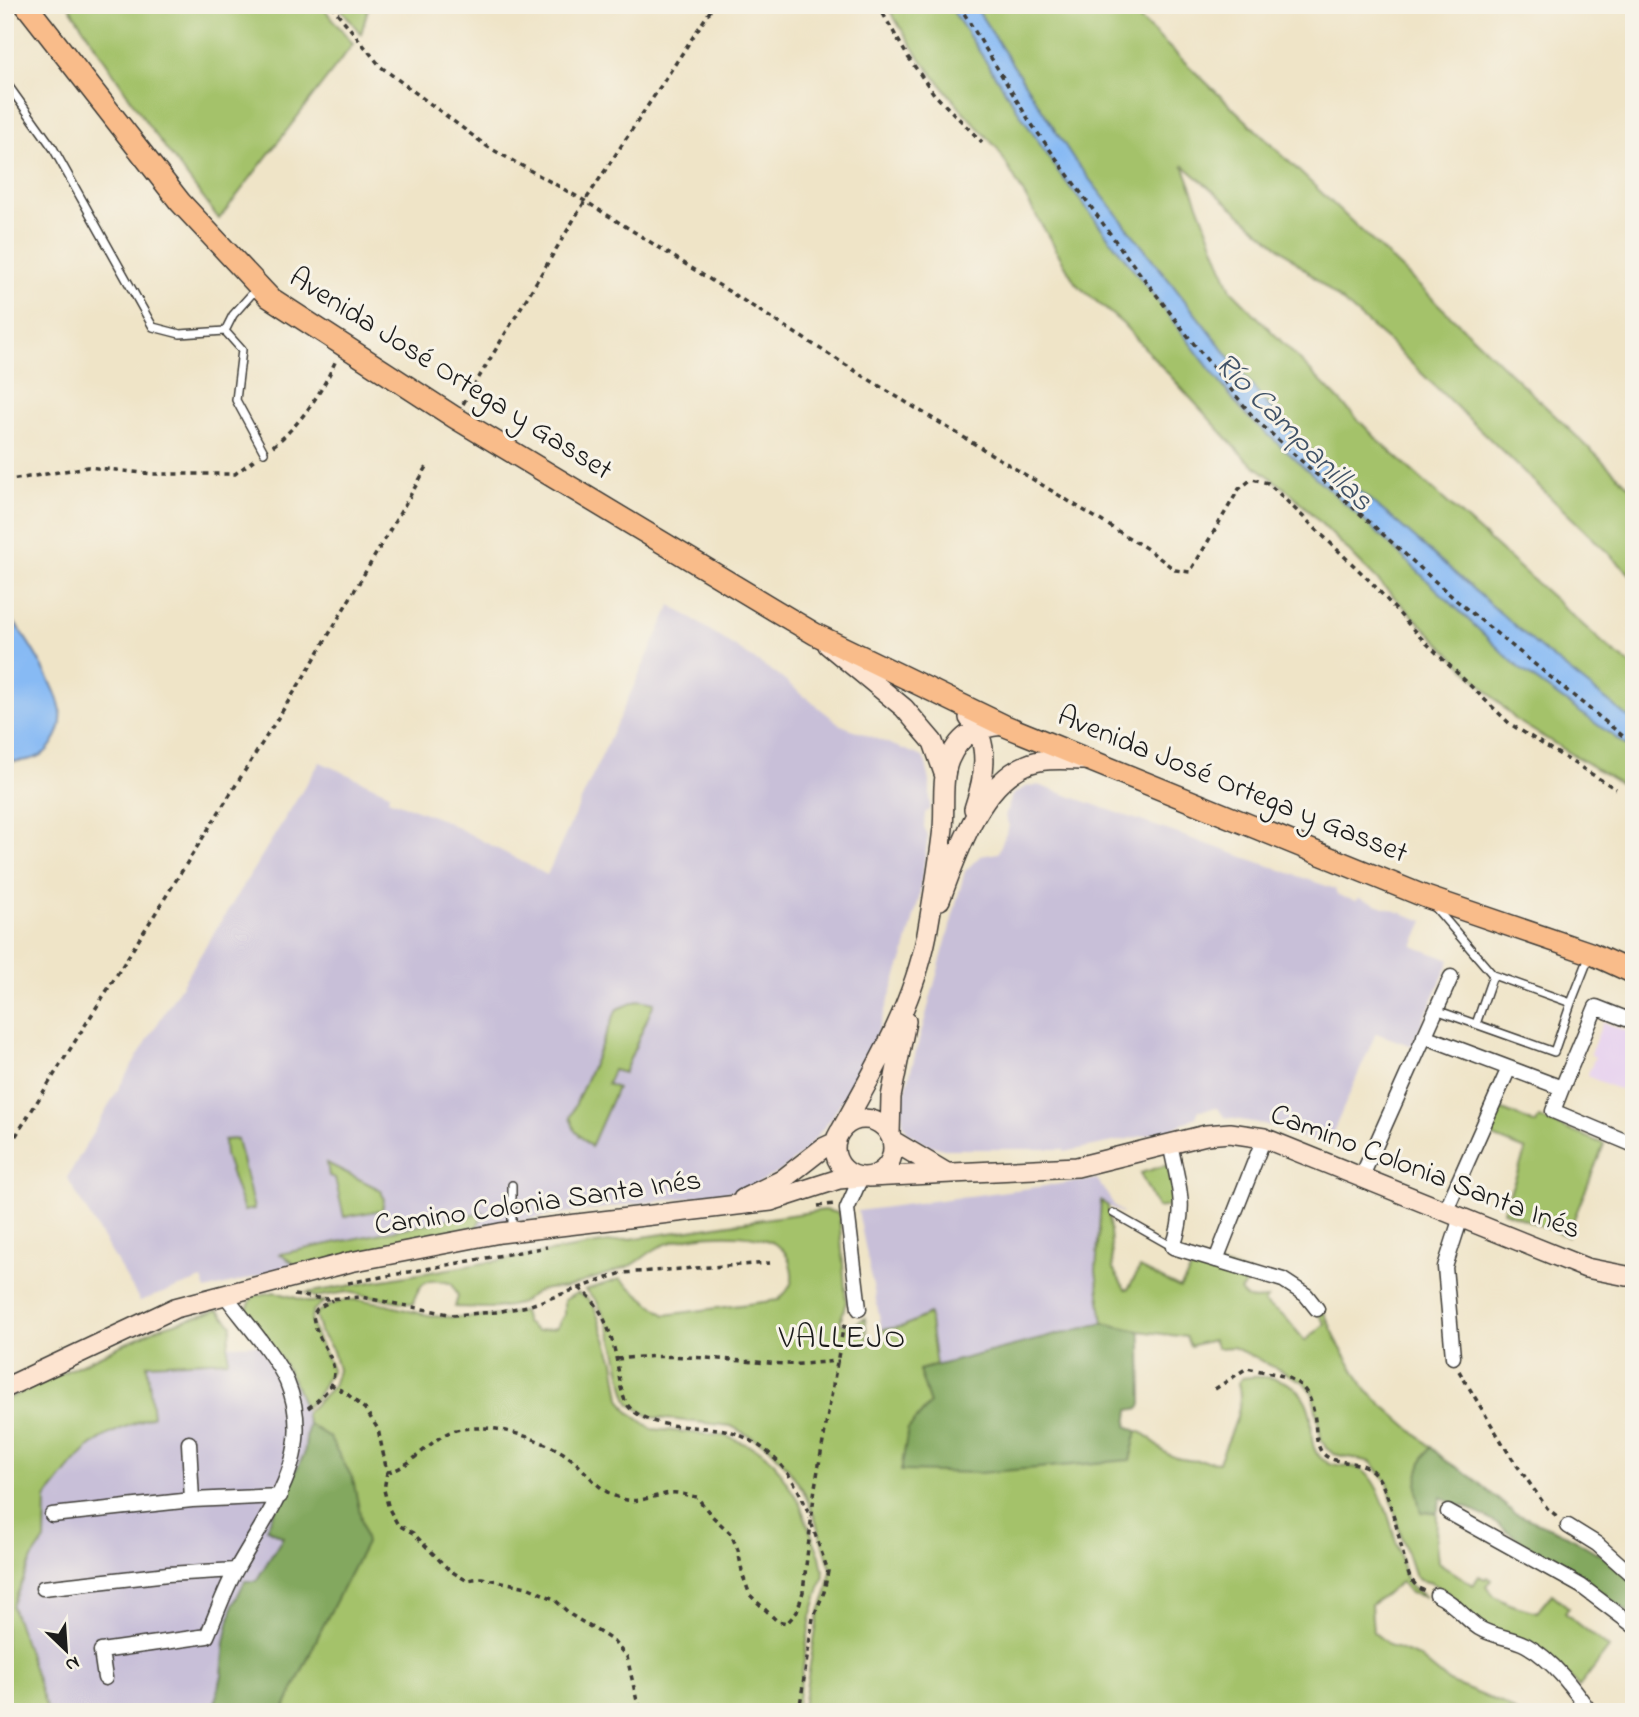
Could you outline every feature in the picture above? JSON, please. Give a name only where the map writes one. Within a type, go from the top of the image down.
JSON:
[{"type":"main road","name":"Avenida José Ortega y Gasset","points":[[26,5],[180,201],[269,297],[454,417],[816,634],[957,704],[1426,897],[1590,953],[1634,973]]},
{"type":"main road","name":"Avenida José Ortega y Gasset","points":[[816,634],[904,708],[933,741],[946,780]]},
{"type":"main road","points":[[957,704],[978,728],[1003,725]]},
{"type":"main road","name":"Camino Colonia Santa Inés","points":[[891,1138],[891,1097],[911,994],[927,934],[943,828],[948,762],[958,743],[978,728],[984,760],[981,788],[968,830],[927,934]]},
{"type":"main road","name":"Camino Colonia Santa Inés","points":[[968,830],[989,796],[1008,774],[1028,764],[1049,759],[1090,761]]},
{"type":"main road","name":"Camino Colonia Santa Inés","points":[[726,1206],[782,1180],[838,1137],[874,1072],[911,994]]},
{"type":"main road","points":[[891,1138],[893,1149],[888,1164],[876,1174],[865,1177],[846,1171],[835,1150],[838,1137],[851,1122],[868,1119],[877,1122],[891,1138],[945,1172]]},
{"type":"main road","name":"Camino Colonia Santa Inés","points":[[5,1388],[175,1308],[350,1262],[512,1231],[771,1202],[839,1179],[1077,1167],[1206,1135],[1230,1133],[1264,1138],[1586,1268],[1634,1276]]},
{"type":"street","points":[[1362,1176],[1451,977]]},
{"type":"street","points":[[1634,1023],[1597,1007],[1553,1111],[1634,1145]]},
{"type":"street","points":[[1424,1036],[1562,1088]]},
{"type":"street","points":[[1453,1357],[1445,1267],[1453,1214],[1509,1068]]},
{"type":"street","points":[[1216,1260],[1264,1138]]},
{"type":"street","points":[[1170,1143],[1182,1203],[1182,1219],[1173,1247],[1283,1280],[1306,1295],[1317,1309]]},
{"type":"street","points":[[859,1308],[847,1209],[865,1177]]},
{"type":"street","points":[[106,1678],[101,1651],[207,1636],[236,1570],[280,1496],[295,1459],[297,1413],[286,1380],[225,1295]]},
{"type":"street","points":[[189,1443],[192,1500]]},
{"type":"street","points":[[52,1514],[192,1500],[280,1496]]},
{"type":"street","points":[[1448,1512],[1581,1586],[1634,1626]]},
{"type":"street","points":[[1568,1525],[1597,1544],[1634,1577]]},
{"type":"street","points":[[43,1588],[168,1574],[236,1570]]},
{"type":"street","points":[[1437,1595],[1446,1598],[1469,1622],[1487,1633],[1525,1645],[1546,1660],[1571,1685],[1590,1712]]},
{"type":"lane","points":[[5,81],[53,148],[153,327],[180,334],[225,331]]},
{"type":"lane","points":[[225,331],[233,316],[258,286]]},
{"type":"lane","points":[[225,331],[242,350],[236,400],[264,452]]},
{"type":"lane","points":[[1426,897],[1493,975],[1571,1003]]},
{"type":"lane","points":[[1436,1010],[1554,1052],[1590,953]]},
{"type":"lane","points":[[1476,1024],[1493,975]]},
{"type":"lane","points":[[512,1185],[512,1231]]},
{"type":"lane","points":[[1113,1213],[1173,1247]]},
{"type":"path","points":[[454,417],[585,201],[714,5]]},
{"type":"path","points":[[878,5],[908,57],[934,94],[982,142]]},
{"type":"path","points":[[959,5],[1046,145],[1194,344],[1255,419],[1457,601],[1634,745]]},
{"type":"path","points":[[334,7],[381,67],[488,147],[585,201],[881,387],[1149,550],[1175,570],[1190,572],[1239,489],[1252,479],[1268,482],[1372,583],[1419,636],[1510,724],[1615,789]]},
{"type":"path","points":[[5,481],[88,467],[152,474],[235,474],[277,443],[308,409],[329,377],[343,345]]},
{"type":"path","points":[[5,1153],[308,670],[428,465]]},
{"type":"path","points":[[809,1207],[850,1201]]},
{"type":"path","points":[[343,1284],[547,1247]]},
{"type":"path","points":[[302,1291],[289,1293],[314,1298],[360,1297],[454,1315],[528,1306],[622,1273],[770,1263]]},
{"type":"path","points":[[579,1288],[596,1305],[610,1335],[621,1389],[628,1407],[650,1422],[727,1431],[766,1448],[787,1473],[805,1502],[828,1571],[824,1592],[813,1618],[799,1712]]},
{"type":"path","points":[[297,1413],[313,1405],[330,1384],[334,1372],[332,1358],[314,1323],[313,1315],[317,1309],[338,1297]]},
{"type":"path","points":[[387,1472],[404,1465],[433,1441],[452,1431],[485,1428],[540,1440],[569,1457],[600,1489],[625,1500],[647,1499],[672,1493],[697,1497],[731,1534],[750,1595],[777,1621],[787,1623],[797,1612],[803,1592],[815,1487],[844,1329],[850,1316],[859,1308]]},
{"type":"path","points":[[617,1360],[636,1357],[741,1359],[786,1364],[839,1362]]},
{"type":"path","points":[[1453,1357],[1468,1387],[1510,1454],[1547,1508],[1568,1525]]},
{"type":"path","points":[[1215,1389],[1247,1368],[1287,1378],[1302,1385],[1313,1406],[1318,1445],[1322,1454],[1337,1461],[1361,1464],[1373,1470],[1383,1485],[1410,1578],[1418,1588],[1437,1595]]},
{"type":"path","points":[[330,1384],[365,1409],[378,1429],[387,1472],[384,1490],[388,1509],[398,1525],[413,1533],[449,1570],[466,1580],[482,1578],[527,1587],[554,1599],[570,1615],[612,1640],[627,1657],[637,1701],[644,1712]]},
{"type":"shaded area","points":[[671,605],[775,673],[841,725],[923,757],[926,764],[930,781],[930,809],[925,813],[924,827],[928,836],[919,898],[903,958],[875,1039],[858,1074],[830,1120],[805,1151],[781,1171],[754,1185],[729,1192],[557,1214],[476,1229],[297,1266],[206,1290],[202,1279],[140,1301],[67,1178],[132,1065],[320,762],[389,793],[388,799],[443,820],[547,875]]},
{"type":"shaded area","points":[[1038,785],[1335,889],[1337,895],[1356,901],[1359,898],[1424,921],[1413,946],[1450,960],[1412,1046],[1376,1033],[1327,1146],[1267,1125],[1224,1117],[1218,1108],[1199,1110],[1196,1117],[1167,1131],[1064,1152],[1064,1149],[944,1149],[929,1145],[908,1133],[903,1123],[901,1107],[965,871],[980,856],[998,853],[1009,826],[1005,816],[1012,795],[1027,786]]},
{"type":"shaded area","points":[[1603,1022],[1634,1034],[1634,1084],[1624,1081],[1620,1090],[1587,1076],[1595,1057],[1590,1054]]},
{"type":"shaded area","points":[[1097,1179],[1124,1215],[1101,1201],[1096,1271],[1103,1323],[936,1365],[929,1315],[904,1326],[882,1330],[858,1211]]},
{"type":"shaded area","points":[[269,1344],[301,1395],[308,1424],[304,1455],[267,1528],[283,1537],[256,1581],[225,1642],[222,1675],[213,1712],[48,1712],[12,1606],[32,1559],[45,1540],[48,1495],[95,1443],[152,1416],[147,1364],[228,1360],[228,1345]]},
{"type":"green space","points":[[68,5],[321,5],[353,44],[219,219],[148,125]]},
{"type":"green space","points":[[338,5],[369,5],[361,34]]},
{"type":"green space","points":[[886,5],[949,5],[1057,170],[1243,412],[1381,536],[1519,668],[1634,751],[1634,792],[1516,720],[1292,494],[1245,458],[1123,324],[1076,284],[997,148],[922,61]]},
{"type":"green space","points":[[974,5],[1125,5],[1634,491],[1634,578],[1386,339],[1183,165],[1231,290],[1380,442],[1613,652],[1634,667],[1634,722],[1539,647],[1393,519],[1318,458],[1264,401],[1075,161]]},
{"type":"green space","points":[[640,1000],[654,1003],[624,1073],[613,1070],[607,1084],[617,1088],[591,1147],[575,1131],[570,1117],[617,1009]]},
{"type":"green space","points":[[1498,1108],[1536,1124],[1539,1118],[1604,1144],[1567,1236],[1503,1211],[1526,1150],[1488,1135]]},
{"type":"green space","points":[[237,1139],[254,1209],[244,1211],[225,1155],[224,1140]]},
{"type":"green space","points":[[327,1163],[381,1190],[384,1200],[382,1210],[344,1217],[335,1178],[329,1176]]},
{"type":"green space","points":[[1167,1165],[1177,1205],[1157,1208],[1140,1173]]},
{"type":"green space","points":[[1101,1201],[1108,1206],[1113,1269],[1125,1289],[1128,1289],[1140,1268],[1180,1288],[1198,1258],[1257,1276],[1256,1280],[1246,1284],[1240,1291],[1248,1299],[1267,1299],[1264,1303],[1286,1318],[1305,1341],[1325,1324],[1318,1314],[1323,1310],[1340,1347],[1367,1391],[1431,1447],[1420,1470],[1419,1495],[1421,1512],[1437,1513],[1438,1562],[1473,1585],[1479,1576],[1485,1579],[1487,1577],[1491,1580],[1486,1587],[1496,1597],[1509,1604],[1537,1612],[1552,1594],[1569,1608],[1565,1613],[1609,1648],[1579,1687],[1551,1658],[1480,1625],[1450,1594],[1432,1583],[1419,1580],[1414,1574],[1398,1526],[1388,1483],[1371,1462],[1334,1454],[1326,1448],[1321,1439],[1313,1394],[1304,1382],[1233,1347],[1217,1348],[1213,1340],[1190,1346],[1186,1337],[1103,1323],[1096,1271]]},
{"type":"green space","points":[[824,1210],[839,1213],[846,1302],[840,1323],[850,1327],[865,1318],[868,1343],[883,1341],[882,1330],[904,1326],[929,1314],[936,1365],[919,1370],[930,1404],[908,1429],[1130,1460],[1137,1431],[1176,1458],[1219,1462],[1238,1413],[1238,1383],[1242,1378],[1277,1379],[1295,1388],[1308,1406],[1313,1442],[1318,1455],[1333,1464],[1362,1470],[1370,1477],[1390,1520],[1406,1579],[1425,1597],[1410,1593],[1401,1582],[1371,1605],[1373,1632],[1391,1646],[1419,1657],[1449,1682],[1504,1704],[1516,1712],[802,1712],[818,1617],[827,1592],[831,1569],[803,1490],[768,1446],[731,1426],[650,1417],[629,1403],[606,1320],[596,1300],[585,1290],[620,1279],[665,1315],[778,1300],[792,1282],[788,1258],[781,1249],[771,1242],[741,1235],[709,1235],[684,1239],[661,1246],[625,1268],[572,1286],[540,1290],[521,1303],[502,1307],[455,1307],[458,1296],[452,1284],[437,1281],[422,1285],[413,1304],[347,1292],[315,1297],[306,1293],[603,1243]]},
{"type":"green space","points":[[484,1212],[476,1229],[297,1266],[280,1254]]},
{"type":"green space","points":[[275,1292],[310,1302],[326,1301],[313,1311],[311,1317],[318,1340],[332,1369],[317,1397],[304,1409],[287,1370],[246,1311],[253,1296]]},
{"type":"green space","points":[[577,1293],[587,1298],[594,1306],[614,1361],[620,1398],[628,1411],[652,1429],[726,1436],[760,1450],[773,1461],[799,1502],[820,1556],[824,1575],[811,1617],[796,1712],[283,1712],[320,1632],[329,1437],[308,1424],[305,1414],[333,1386],[338,1370],[333,1351],[320,1332],[315,1314],[330,1305],[360,1300],[447,1317],[480,1317],[523,1311],[526,1323],[537,1331],[556,1328],[564,1315],[564,1300]]},
{"type":"green space","points":[[218,1310],[232,1325],[228,1360],[147,1364],[153,1416],[117,1430],[89,1447],[48,1495],[45,1540],[32,1559],[12,1606],[48,1712],[5,1712],[5,1400],[158,1328]]},
{"type":"green space","points":[[1103,1323],[1139,1331],[1141,1341],[1142,1403],[1140,1408],[1129,1410],[1127,1426],[1137,1431],[1130,1460],[980,1473],[901,1471],[908,1429],[930,1404],[919,1370]]},
{"type":"green space","points":[[308,1424],[329,1437],[353,1479],[366,1543],[283,1712],[213,1712],[233,1605],[245,1581],[256,1581],[283,1537],[266,1528],[304,1455]]},
{"type":"green space","points":[[1431,1447],[1514,1513],[1565,1534],[1604,1557],[1634,1583],[1634,1616],[1499,1525],[1467,1507],[1441,1497],[1437,1513],[1421,1512],[1417,1496],[1419,1470]]},
{"type":"water","name":"Río Campanillas","points":[[949,5],[974,5],[1075,161],[1264,401],[1318,458],[1393,519],[1539,647],[1634,722],[1634,751],[1519,668],[1381,536],[1243,412],[1057,170]]},
{"type":"water","points":[[5,612],[39,660],[54,689],[61,712],[59,731],[50,747],[36,758],[23,761],[5,760]]},
{"type":"district","name":"VALLEJO","points":[[843,1339]]}]
